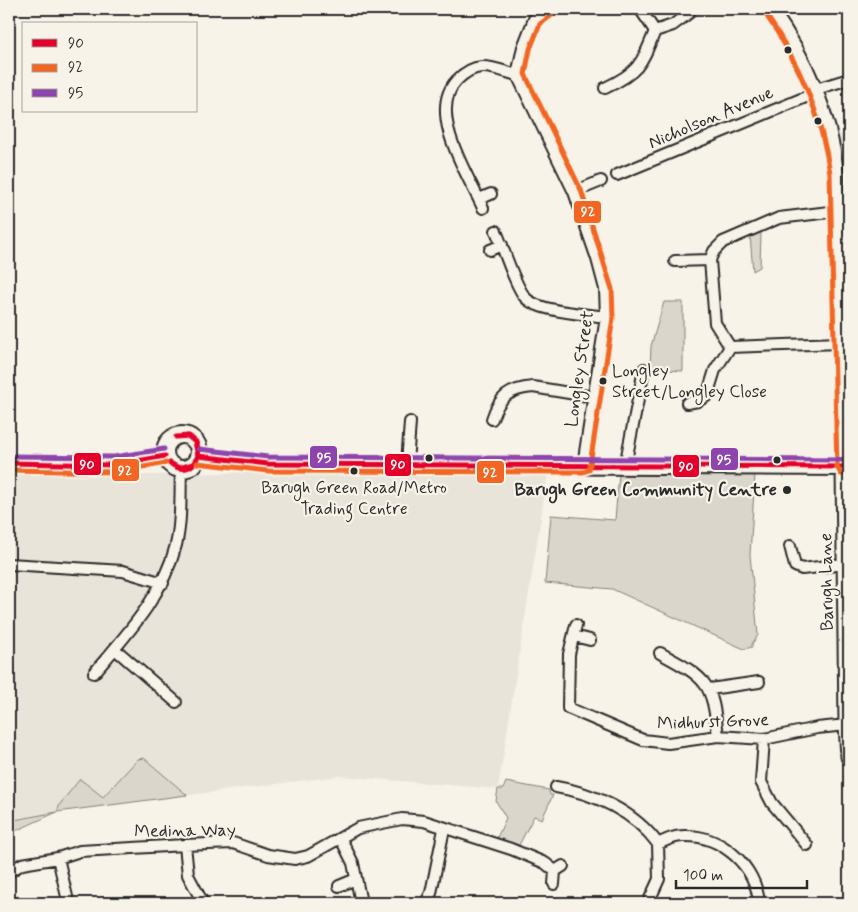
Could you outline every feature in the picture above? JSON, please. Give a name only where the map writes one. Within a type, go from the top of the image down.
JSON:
[{"type":"main road","points":[[178,435],[183,435],[196,442],[198,456],[193,464],[181,469],[170,464],[165,456],[166,446],[169,441],[178,435]]},
{"type":"main road","points":[[9,463],[115,464],[165,456]]},
{"type":"main road","points":[[198,456],[268,464],[847,467]]},
{"type":"main road","name":"Barugh Lane","points":[[847,467],[846,725],[849,757]]},
{"type":"street","points":[[530,9],[534,19]]},
{"type":"street","points":[[490,194],[481,203],[447,129],[445,114],[446,97],[453,85],[476,67],[487,66],[517,75],[522,47],[534,19],[547,9]]},
{"type":"street","points":[[640,9],[655,31]]},
{"type":"street","points":[[770,9],[797,50],[817,91],[833,137],[837,172],[840,343],[847,467]]},
{"type":"street","points":[[605,88],[629,77],[643,59],[655,31],[673,25],[689,13]]},
{"type":"street","name":"Longley Street","points":[[517,75],[574,192],[597,259],[605,289],[606,317],[583,465]]},
{"type":"street","name":"Nicholson Avenue","points":[[617,175],[849,79]]},
{"type":"street","points":[[574,192],[601,181]]},
{"type":"street","points":[[730,347],[715,323],[710,260],[723,242],[779,218],[838,212]]},
{"type":"street","points":[[496,231],[521,291],[530,301],[544,307],[606,317]]},
{"type":"street","points":[[490,250],[502,245]]},
{"type":"street","points":[[675,261],[710,260]]},
{"type":"street","points":[[730,347],[840,343]]},
{"type":"street","points":[[687,403],[698,401],[707,396],[715,370],[730,347]]},
{"type":"street","points":[[624,466],[644,368]]},
{"type":"street","points":[[492,420],[496,404],[501,399],[525,388],[533,387],[593,397]]},
{"type":"street","points":[[407,464],[410,422]]},
{"type":"street","points":[[94,673],[144,613],[163,583],[172,558],[178,531],[181,469]]},
{"type":"street","points":[[790,546],[794,566],[802,570],[846,564]]},
{"type":"street","points":[[9,564],[123,570],[163,583]]},
{"type":"street","name":"Midhurst Grove","points":[[576,625],[570,654],[568,708],[643,740],[668,742],[718,736],[764,739],[846,725]]},
{"type":"street","points":[[574,636],[590,640]]},
{"type":"street","points":[[115,649],[176,702]]},
{"type":"street","points":[[660,653],[691,670],[710,689],[714,699],[718,736]]},
{"type":"street","points":[[710,689],[759,682]]},
{"type":"street","points":[[764,739],[762,782],[772,803],[807,845]]},
{"type":"street","points":[[556,787],[574,790],[592,797],[634,818],[649,832],[658,844],[659,878],[648,903]]},
{"type":"street","name":"Medina Way","points":[[9,872],[22,864],[58,858],[80,851],[185,845],[232,843],[268,855],[295,859],[308,856],[358,828],[402,819],[424,821],[510,849],[559,868],[554,884]]},
{"type":"street","points":[[426,903],[431,892],[444,829]]},
{"type":"street","points":[[658,844],[672,838],[684,836],[709,841],[726,848],[742,860],[751,875],[759,903]]},
{"type":"street","points":[[341,839],[353,862],[361,903]]},
{"type":"street","points":[[185,845],[188,875],[203,903]]},
{"type":"street","points":[[58,858],[68,902],[70,903]]},
{"type":"street","points":[[339,886],[356,879]]},
{"type":"shaded area","points":[[849,133],[849,315],[846,315],[845,212],[840,135]]},
{"type":"shaded area","points":[[761,232],[760,267],[753,271],[750,236]]},
{"type":"shaded area","points":[[664,302],[683,302],[683,371],[650,369],[651,346]]},
{"type":"shaded area","points":[[9,472],[147,475],[255,472],[548,473],[498,789],[339,776],[57,812],[9,821]]},
{"type":"shaded area","points":[[619,474],[755,474],[750,555],[758,635],[752,647],[744,649],[612,589],[545,583],[551,515],[615,520]]},
{"type":"shaded area","points":[[144,758],[187,795],[57,812],[60,804],[80,779],[103,797],[138,759]]},
{"type":"shaded area","points":[[506,782],[549,790],[550,795],[553,795],[542,819],[534,816],[518,847],[495,842],[506,818],[496,801],[498,789],[503,789]]},
{"type":"shaded area","points":[[57,812],[9,834],[9,821]]},
{"type":"transit line","name":"92","points":[[765,13],[788,51],[807,89],[826,151],[830,173],[837,467],[841,474],[849,474]]},
{"type":"transit line","name":"92","points":[[197,463],[268,471],[583,472],[589,470],[613,318],[612,289],[581,190],[525,74],[530,49],[540,24],[552,15]]},
{"type":"transit line","name":"90","points":[[170,463],[179,468],[193,464],[198,456],[195,442],[188,436],[176,437]]},
{"type":"transit line","name":"90","points":[[170,463],[182,469],[188,468],[196,461],[198,455],[196,442],[189,436],[176,437]]},
{"type":"transit line","name":"95","points":[[9,456],[114,457],[164,449]]},
{"type":"transit line","name":"95","points":[[199,449],[268,457],[844,460],[849,462]]},
{"type":"transit line","name":"90","points":[[9,463],[115,465],[165,456]]},
{"type":"transit line","name":"90","points":[[198,456],[268,464],[849,467]]},
{"type":"transit line","name":"92","points":[[9,470],[116,472],[166,463]]},
{"type":"place","name":"Longley Street/Longley Close","points":[[603,381]]},
{"type":"place","name":"Barugh Green Road/Metro Trading Centre","points":[[354,471]]},
{"type":"place","name":"Barugh Green Community Centre","points":[[787,490]]}]
